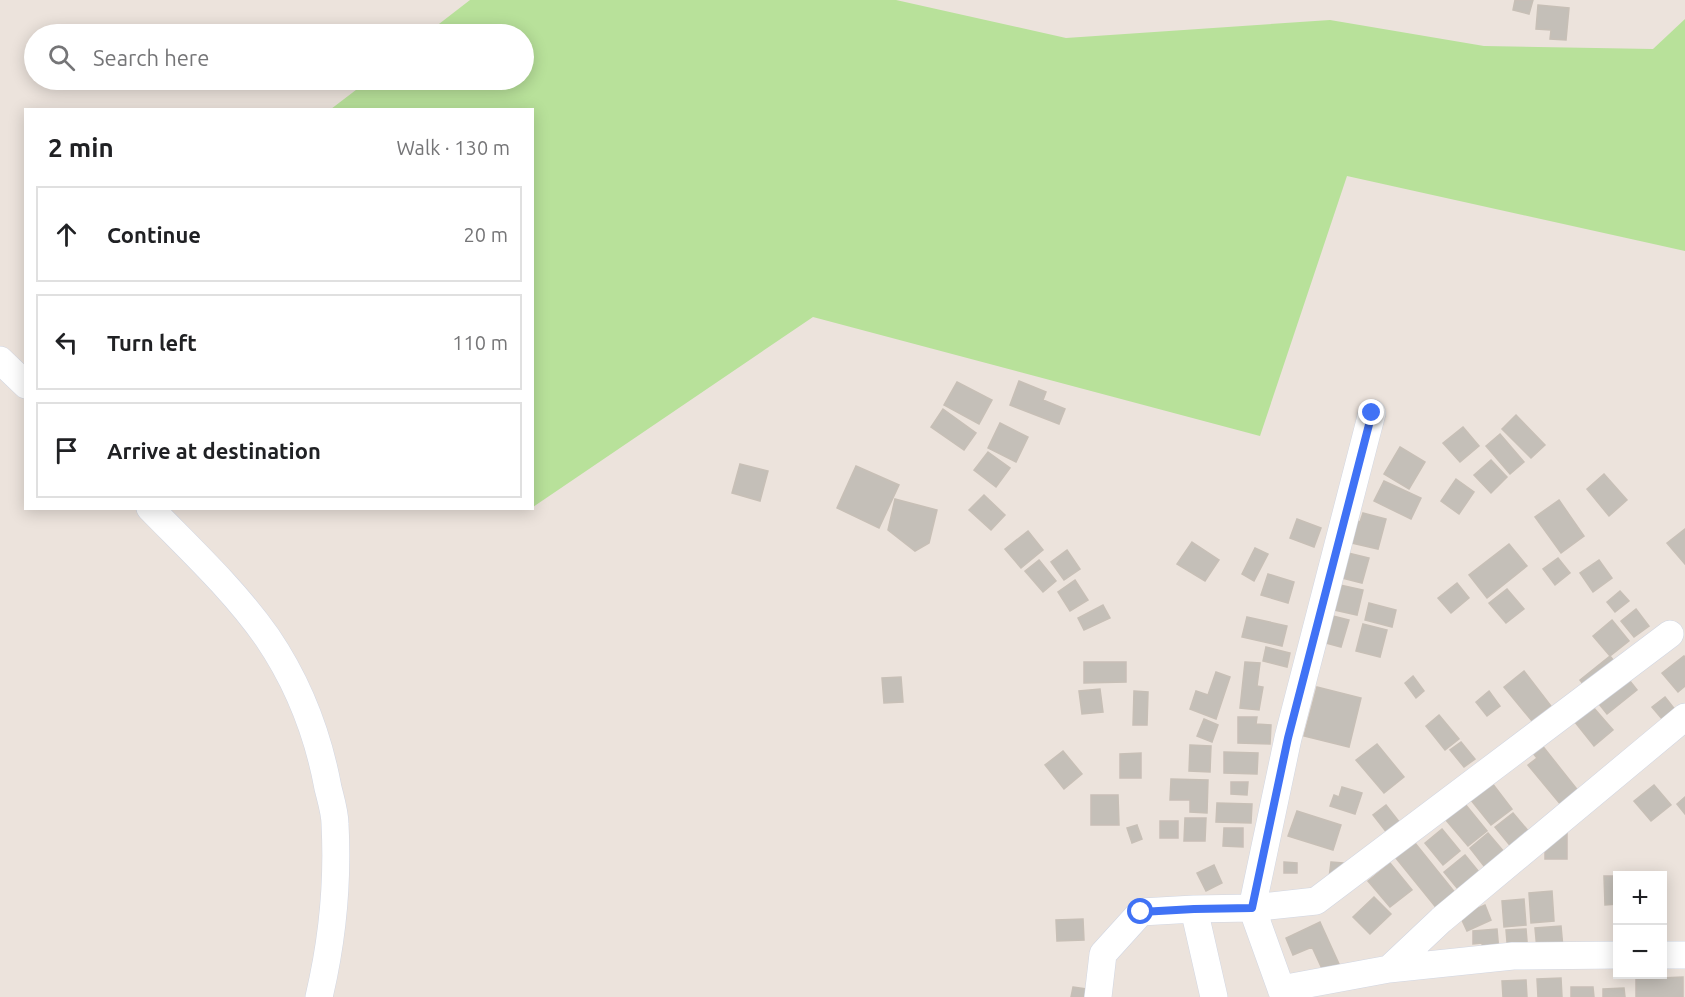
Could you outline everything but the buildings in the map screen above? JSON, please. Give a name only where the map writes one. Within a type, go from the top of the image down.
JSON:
[{"type":"street","points":[[0,360],[24,383]]},
{"type":"street","points":[[1372,413],[1288,738],[1252,908],[1282,993],[1389,969],[1513,956],[1613,956]]},
{"type":"street","points":[[152,510],[227,588],[266,637],[293,680],[311,720],[325,770],[335,822],[335,889],[319,997]]},
{"type":"street","points":[[1098,997],[1104,954],[1141,912],[1252,908],[1316,901],[1670,634]]},
{"type":"street","points":[[1389,969],[1441,920],[1685,717]]},
{"type":"street","points":[[1194,909],[1214,997]]},
{"type":"street","points":[[1667,956],[1685,956]]},
{"type":"green space","points":[[470,0],[896,0],[1066,38],[1330,20],[1484,46],[1653,49],[1685,19],[1685,251],[1347,176],[1260,436],[813,317],[534,506],[534,108],[332,108],[356,90],[534,90],[534,24],[439,24]]},
{"type":"route","points":[[1141,912],[1252,908],[1288,738],[1372,413]]}]
